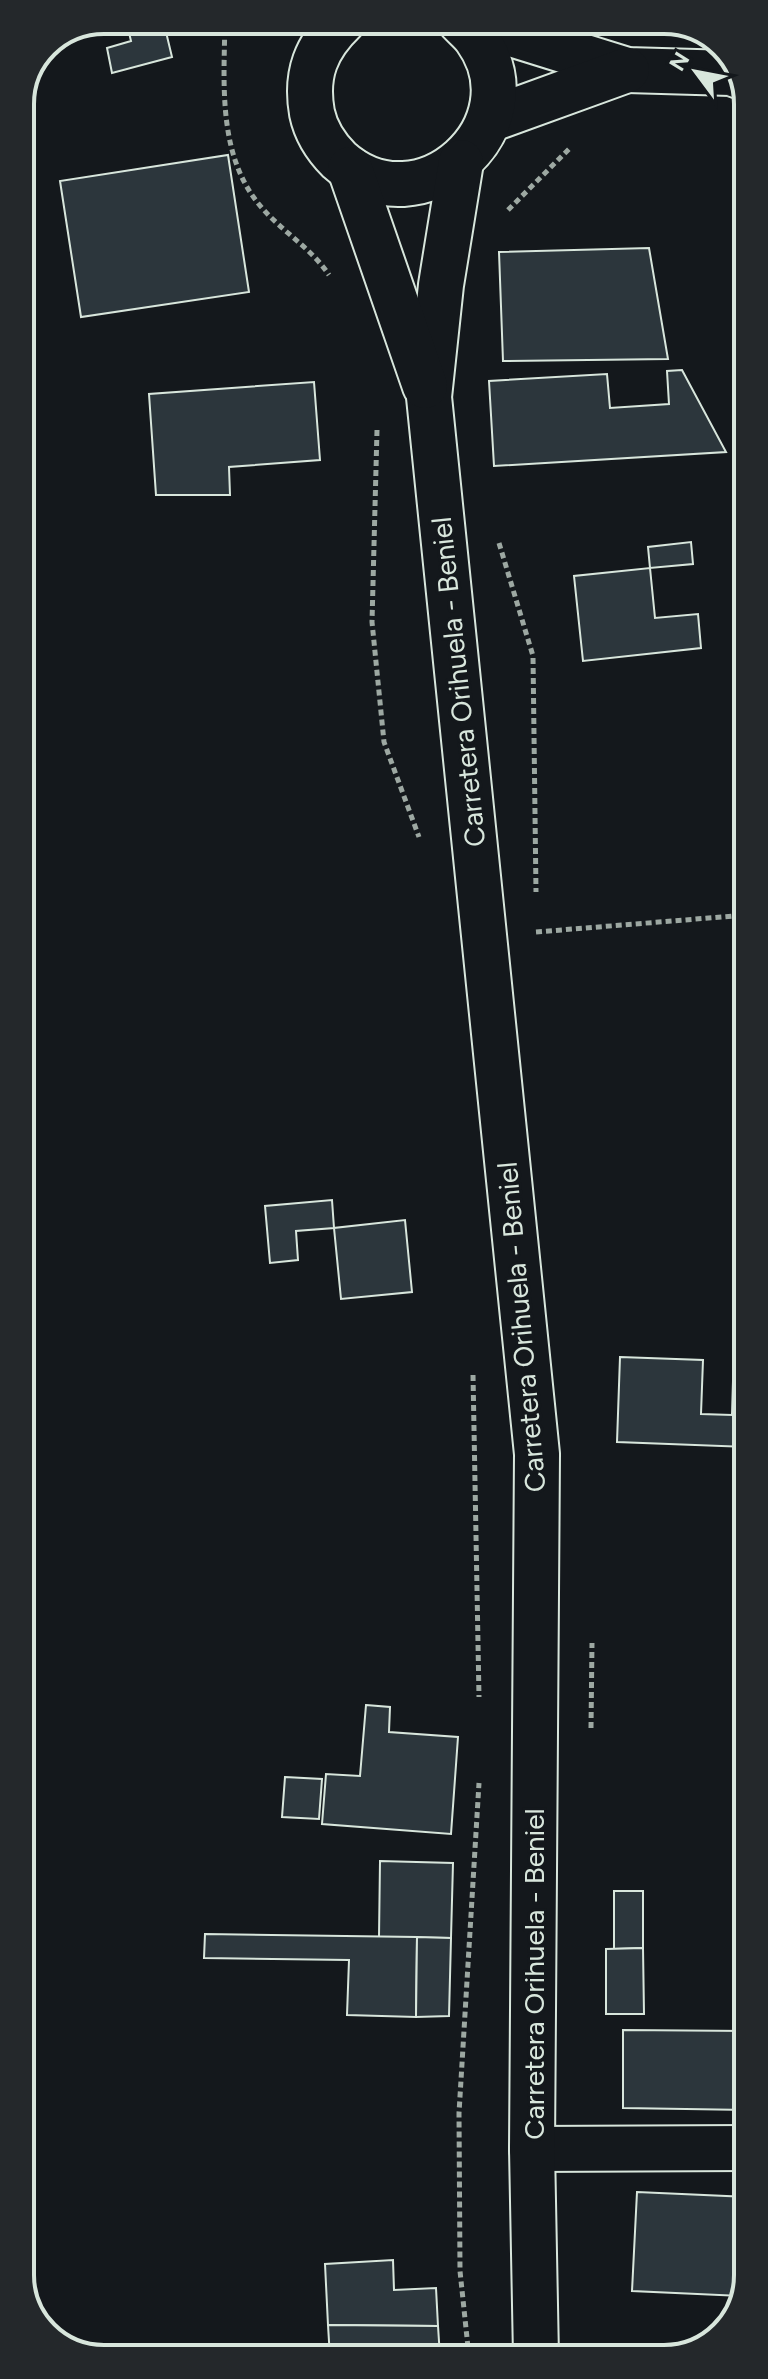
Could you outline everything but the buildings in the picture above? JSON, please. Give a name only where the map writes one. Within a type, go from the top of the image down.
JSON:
[{"type":"main road","points":[[303,34],[312,66]]},
{"type":"main road","points":[[330,34],[312,66],[309,95],[314,124],[328,149],[350,169],[377,182],[407,184],[435,178],[461,162],[478,143],[489,120],[493,92],[489,63],[472,34]]},
{"type":"main road","points":[[511,34],[627,70],[727,73]]},
{"type":"main road","points":[[489,120],[627,70]]},
{"type":"main road","name":"Carretera Orihuela - Beniel","points":[[461,162],[441,285],[429,397],[537,1454],[532,2149],[536,2345]]},
{"type":"main road","name":"Carretera Orihuela - Beniel","points":[[350,169],[429,397]]},
{"type":"main road","points":[[532,2149],[734,2148]]},
{"type":"path","points":[[225,34],[224,106],[237,170],[262,208],[324,267],[332,280]]},
{"type":"path","points":[[377,423],[372,622],[379,697],[384,742],[422,847]]},
{"type":"path","points":[[484,937],[734,916]]},
{"type":"path","points":[[473,1374],[479,1704]]},
{"type":"path","points":[[468,2345],[460,2271],[459,2113],[479,1780]]}]
